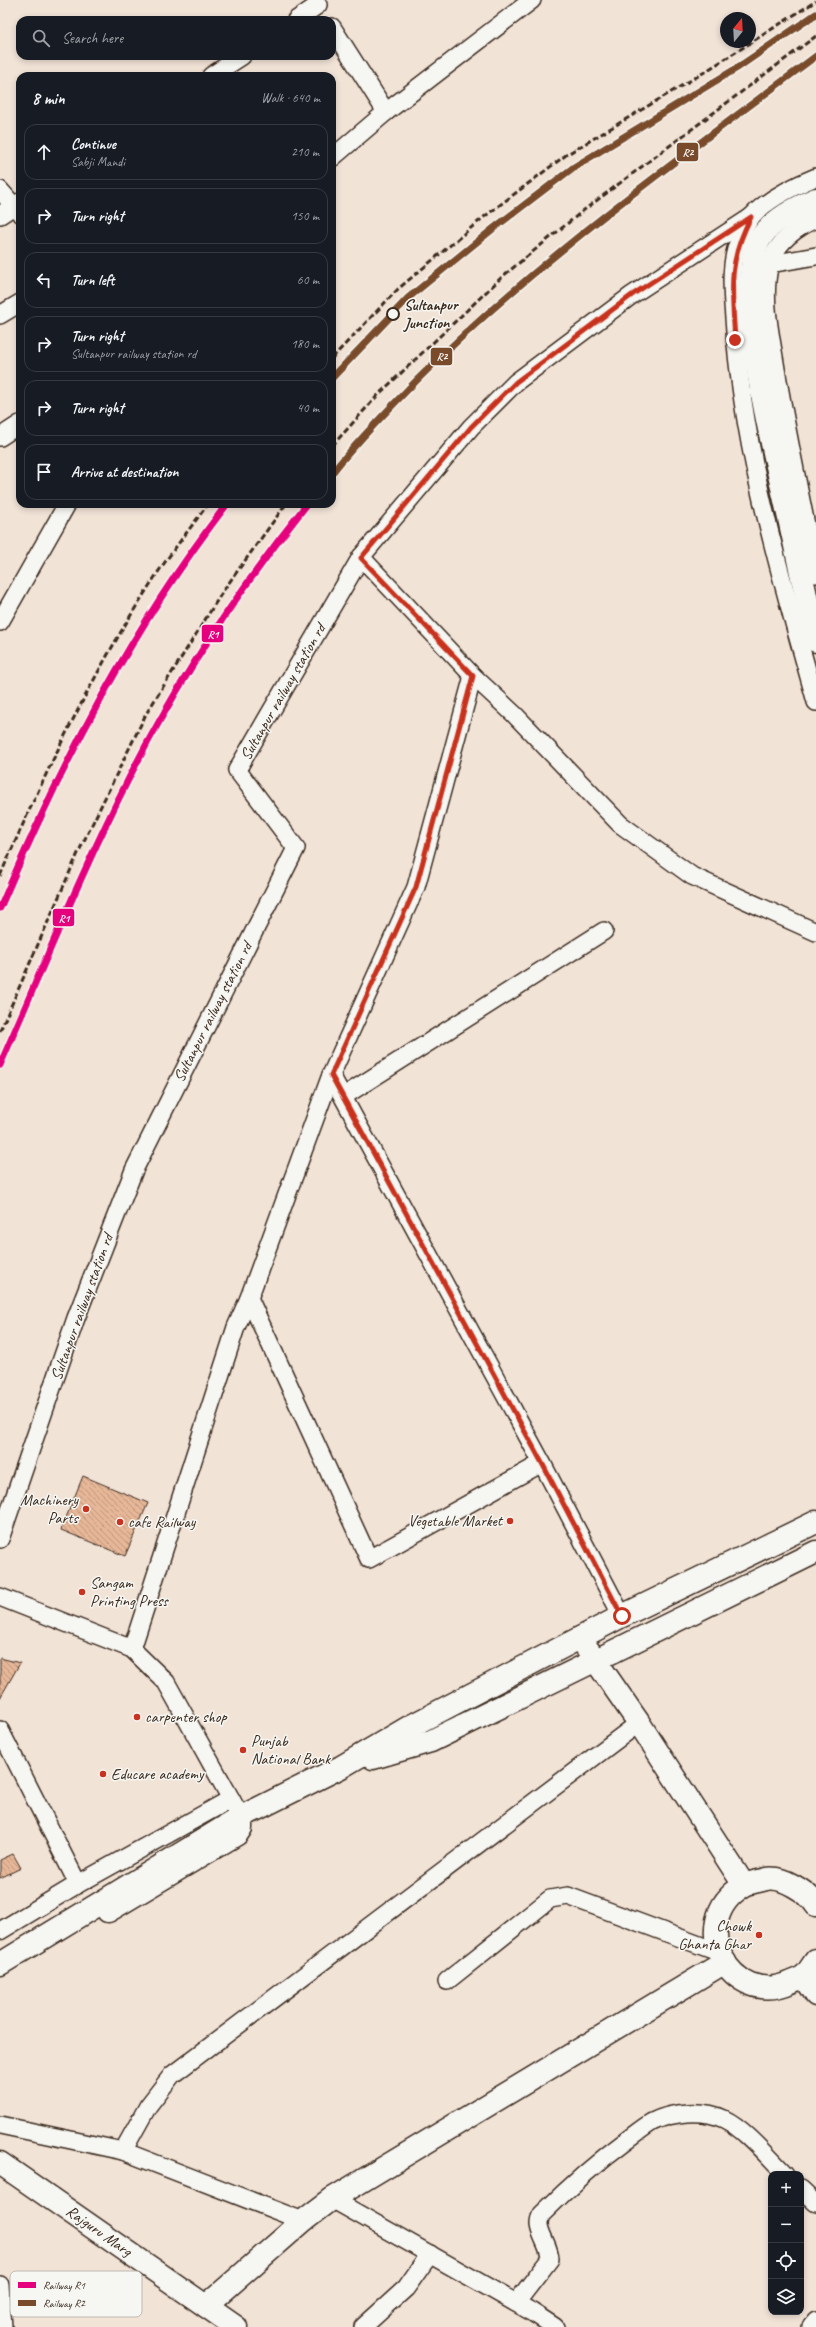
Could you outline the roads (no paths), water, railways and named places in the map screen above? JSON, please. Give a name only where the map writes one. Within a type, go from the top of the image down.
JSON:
[{"type":"street","points":[[336,155],[386,112],[532,0]]},
{"type":"street","points":[[301,16],[317,3],[325,16]]},
{"type":"street","points":[[336,33],[386,112]]},
{"type":"street","points":[[217,72],[236,60]]},
{"type":"street","name":"Sultanpur railway station rd","points":[[0,1539],[76,1318],[134,1170],[296,848],[237,770],[361,558],[471,427],[516,382],[632,295],[751,217],[773,199],[816,177]]},
{"type":"street","points":[[0,190],[13,209]]},
{"type":"street","points":[[816,199],[798,207],[771,227],[760,239],[751,265],[750,279],[753,333],[772,442],[816,641]]},
{"type":"street","points":[[751,217],[739,239],[735,255],[732,282],[739,375],[750,448],[816,702]]},
{"type":"street","points":[[816,219],[805,224],[786,238],[777,248],[770,264],[768,320],[786,425],[811,525],[816,574]]},
{"type":"street","points":[[770,264],[816,256]]},
{"type":"street","points":[[0,315],[16,305]]},
{"type":"street","points":[[0,437],[16,427]]},
{"type":"street","points":[[0,622],[65,508]]},
{"type":"street","points":[[361,558],[473,676],[514,714],[620,824],[692,876],[816,932]]},
{"type":"street","points":[[132,1649],[234,1334],[249,1298],[331,1075],[416,887],[473,676]]},
{"type":"street","points":[[344,1096],[604,931]]},
{"type":"street","points":[[331,1075],[344,1096],[542,1463],[622,1616]]},
{"type":"street","points":[[249,1298],[369,1559],[542,1463]]},
{"type":"street","points":[[341,1767],[409,1727],[622,1616],[816,1522]]},
{"type":"street","points":[[0,1931],[78,1884],[233,1813],[341,1767],[431,1741],[816,1552]]},
{"type":"street","points":[[0,1597],[132,1649],[166,1682],[241,1828],[237,1834],[0,1975]]},
{"type":"street","points":[[580,1638],[639,1723],[744,1885]]},
{"type":"street","points":[[123,2151],[148,2106],[172,2075],[639,1723]]},
{"type":"street","points":[[0,1730],[78,1884]]},
{"type":"street","points":[[0,1964],[233,1813]]},
{"type":"street","points":[[816,1904],[796,1885],[770,1878],[744,1885],[725,1902],[715,1926],[722,1957],[732,1973],[755,1986],[781,1987],[810,1968],[816,1995]]},
{"type":"street","points":[[447,1981],[550,1899],[558,1896],[568,1896],[722,1957]]},
{"type":"street","points":[[206,2306],[303,2221],[332,2199],[722,1957]]},
{"type":"street","points":[[516,2303],[550,2259],[550,2253],[538,2226],[538,2219],[596,2163],[652,2122],[672,2115],[684,2113],[712,2115],[722,2118],[740,2131],[782,2171]]},
{"type":"street","points":[[0,2125],[123,2151],[303,2221]]},
{"type":"street","name":"Rajguru Marg","points":[[0,2163],[236,2327]]},
{"type":"street","points":[[804,2192],[816,2203]]},
{"type":"street","points":[[332,2199],[516,2303],[554,2327]]},
{"type":"street","points":[[363,2327],[406,2288],[430,2254]]},
{"type":"street","points":[[0,2285],[3,2327]]},
{"type":"street","points":[[811,2327],[816,2321]]},
{"type":"railway","points":[[336,354],[398,289],[484,217],[566,155],[703,73],[816,1]]},
{"type":"railway","points":[[336,442],[378,395],[503,276],[584,210],[816,36]]},
{"type":"railway","points":[[336,468],[384,414],[417,380],[512,292],[611,211],[816,56]]},
{"type":"railway","points":[[0,876],[51,763],[108,654],[129,618],[171,553],[205,508]]},
{"type":"railway","points":[[0,1031],[79,851],[146,714],[223,591],[283,508]]},
{"type":"railway","points":[[0,1065],[96,845],[150,738],[212,634],[258,568],[304,508]]},
{"type":"rail line","name":"R2","points":[[336,374],[408,298],[494,228],[574,167],[737,68],[816,14]]},
{"type":"rail line","name":"R2","points":[[336,468],[384,414],[417,380],[512,292],[611,211],[816,56]]},
{"type":"rail line","name":"R1","points":[[0,908],[48,802],[101,698],[160,599],[192,551],[224,508]]},
{"type":"rail line","name":"R1","points":[[0,1065],[96,845],[150,738],[212,634],[258,568],[304,508]]},
{"type":"place","name":"Sultanpur Junction","points":[[393,314]]},
{"type":"place","name":"Machinery Parts","points":[[86,1509]]},
{"type":"place","name":"Vegetable Market","points":[[510,1521]]},
{"type":"place","name":"cafe Railway","points":[[120,1522]]},
{"type":"place","name":"Sangam Printing Press","points":[[82,1592]]},
{"type":"place","name":"carpenter shop","points":[[137,1717]]},
{"type":"place","name":"Punjab National Bank","points":[[243,1750]]},
{"type":"place","name":"Educare academy","points":[[103,1774]]},
{"type":"place","name":"Chowk Ghanta Ghar","points":[[759,1935]]}]
